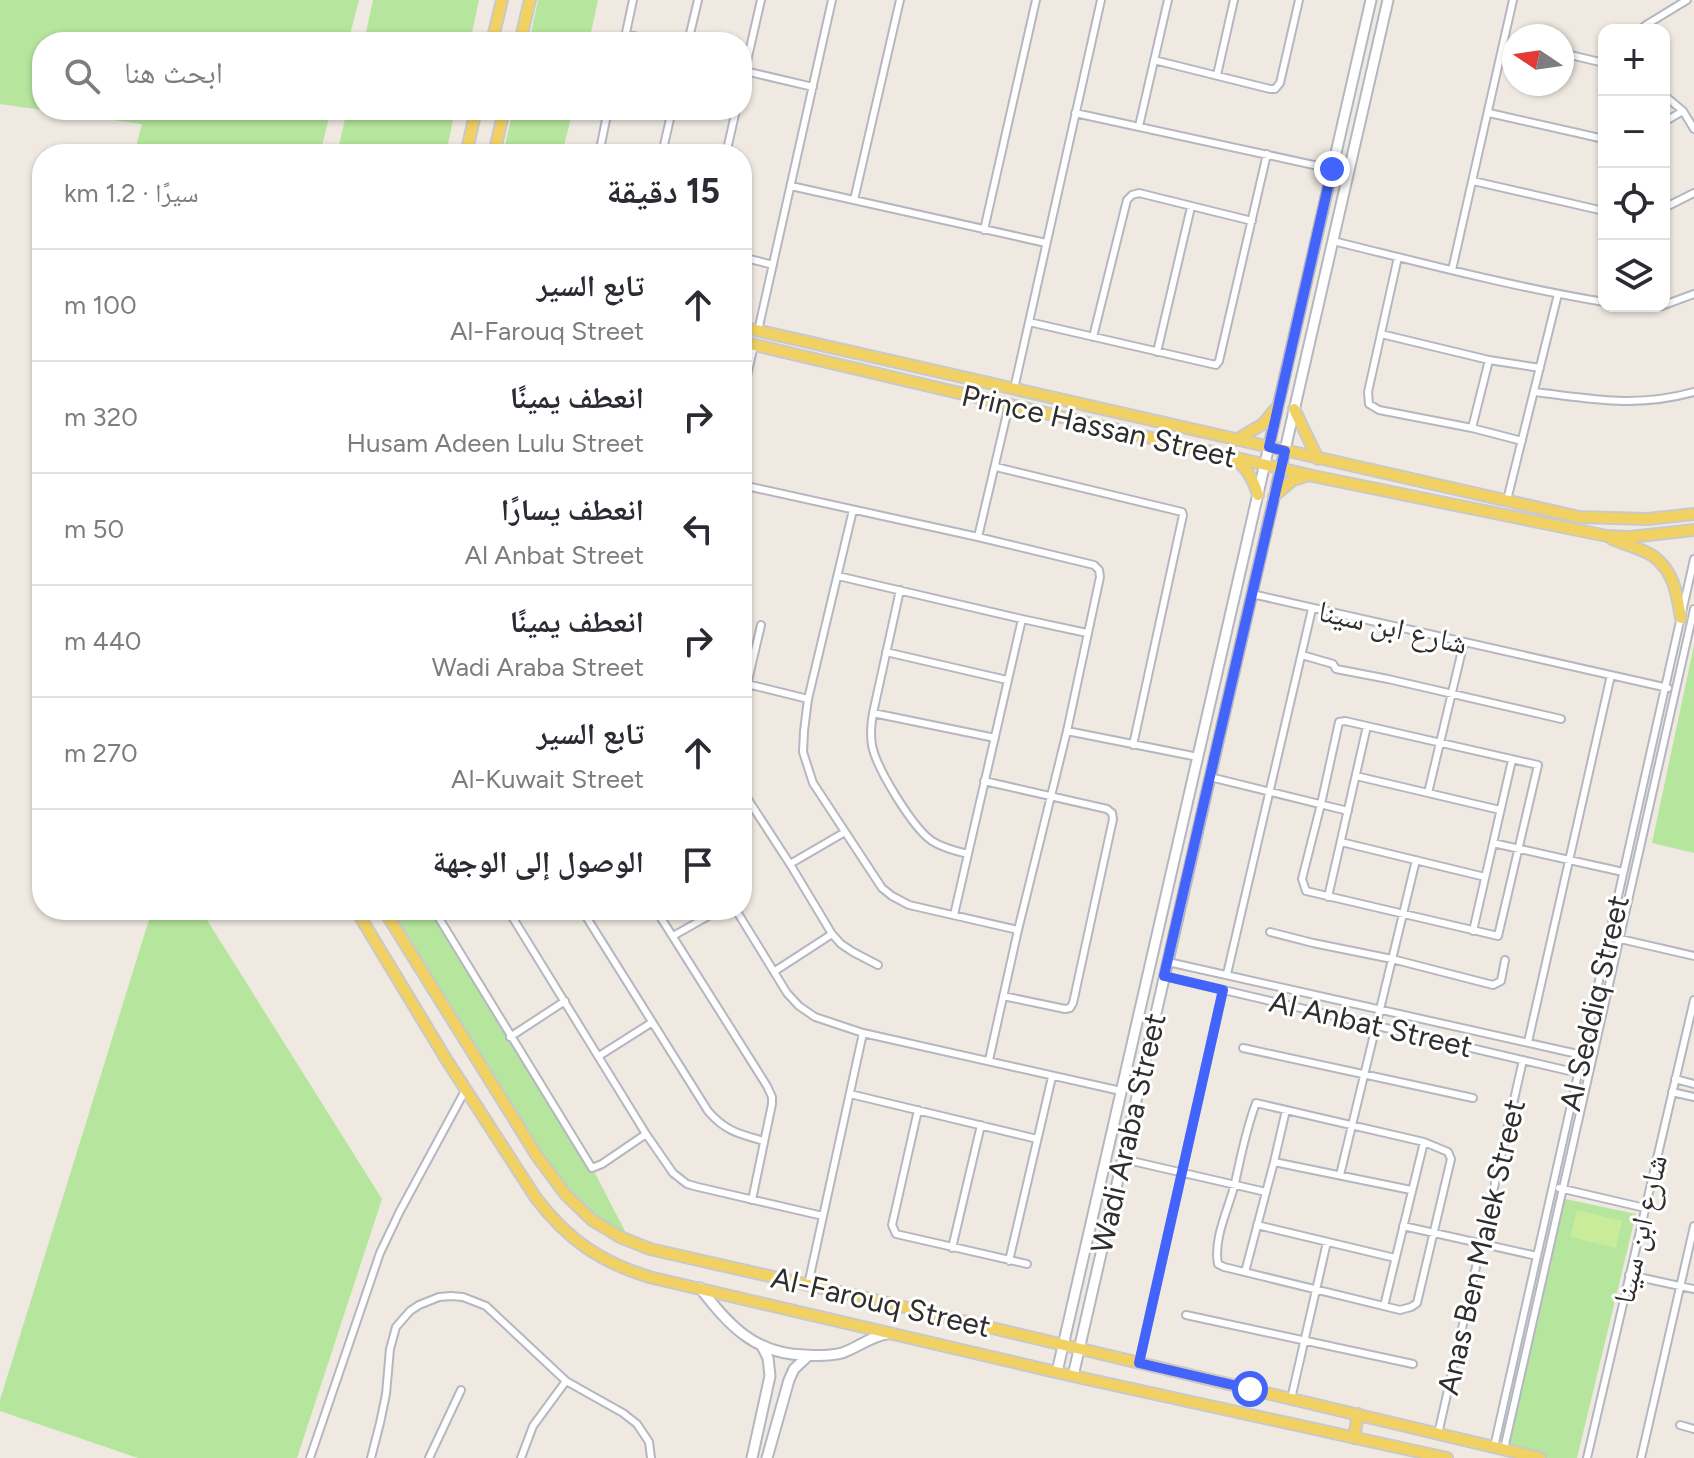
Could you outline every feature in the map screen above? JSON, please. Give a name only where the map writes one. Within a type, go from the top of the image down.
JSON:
[{"type":"main road","points":[[494,32],[502,0]]},
{"type":"main road","points":[[522,32],[530,0]]},
{"type":"main road","name":"Wadi Araba Street","points":[[1057,1372],[1371,0]]},
{"type":"main road","name":"Wadi Araba Street","points":[[1073,1376],[1388,0]]},
{"type":"main road","points":[[1359,51],[1376,53]]},
{"type":"main road","points":[[468,144],[474,120]]},
{"type":"main road","points":[[496,144],[502,120]]},
{"type":"main road","name":"Prince Hassan Street","points":[[752,330],[1579,517],[1648,519],[1694,514]]},
{"type":"main road","name":"Prince Hassan Street","points":[[754,345],[1313,476],[1607,536],[1630,537],[1694,530]]},
{"type":"main road","points":[[1236,440],[1263,424],[1278,406]]},
{"type":"main road","points":[[1294,409],[1318,459]]},
{"type":"main road","points":[[1230,456],[1243,467],[1258,495]]},
{"type":"main road","points":[[1274,496],[1293,480],[1313,476]]},
{"type":"main road","points":[[1607,536],[1653,556],[1662,565],[1677,589],[1681,618]]},
{"type":"main road","points":[[1179,840],[1195,843]]},
{"type":"main road","name":"Al-Farouq Street","points":[[362,920],[536,1198],[569,1235],[586,1249],[622,1269],[1073,1376],[1447,1458]]},
{"type":"main road","name":"Al-Farouq Street","points":[[390,920],[537,1156],[566,1195],[592,1220],[620,1237],[650,1249],[1540,1458]]},
{"type":"main road","points":[[700,1288],[728,1322],[762,1346],[793,1355],[841,1353],[888,1333]]},
{"type":"main road","points":[[752,1458],[770,1376],[768,1358],[762,1346]]},
{"type":"main road","points":[[767,1458],[789,1380],[794,1369],[808,1356]]},
{"type":"main road","points":[[1354,1438],[1358,1414]]},
{"type":"street","points":[[626,32],[633,0]]},
{"type":"street","points":[[690,32],[698,0]]},
{"type":"street","points":[[752,40],[761,0]]},
{"type":"street","points":[[758,331],[832,0]]},
{"type":"street","points":[[854,200],[900,0]]},
{"type":"street","points":[[984,230],[1036,0]]},
{"type":"street","points":[[1014,389],[1101,0]]},
{"type":"street","points":[[1139,126],[1168,0]]},
{"type":"street","points":[[1217,75],[1234,0]]},
{"type":"street","points":[[1154,60],[1270,89],[1278,86],[1299,0]]},
{"type":"street","points":[[1508,24],[1513,0]]},
{"type":"street","points":[[1648,24],[1687,0]]},
{"type":"street","points":[[1452,270],[1502,54]]},
{"type":"street","points":[[1574,56],[1598,62]]},
{"type":"street","points":[[752,73],[813,87]]},
{"type":"street","points":[[1665,96],[1683,111],[1694,129]]},
{"type":"street","points":[[1670,119],[1683,111]]},
{"type":"street","points":[[1075,113],[1332,169]]},
{"type":"street","points":[[1489,113],[1598,138]]},
{"type":"street","points":[[601,144],[606,120]]},
{"type":"street","points":[[664,144],[670,120]]},
{"type":"street","points":[[728,144],[734,120]]},
{"type":"street","points":[[1029,322],[1216,365],[1267,154]]},
{"type":"street","points":[[1473,181],[1598,210]]},
{"type":"street","points":[[791,186],[1046,243]]},
{"type":"street","points":[[1093,337],[1127,200],[1132,195],[1139,193],[1252,221]]},
{"type":"street","points":[[1670,205],[1694,193]]},
{"type":"street","points":[[1157,352],[1191,207]]},
{"type":"street","points":[[1333,241],[1598,301]]},
{"type":"street","points":[[1398,257],[1368,392],[1369,404],[1379,410],[1522,441]]},
{"type":"street","points":[[752,260],[773,265]]},
{"type":"street","points":[[1507,502],[1558,294]]},
{"type":"street","points":[[1670,303],[1694,294]]},
{"type":"street","points":[[1381,334],[1489,360],[1540,368]]},
{"type":"street","points":[[752,354],[754,345]]},
{"type":"street","points":[[1472,428],[1489,360]]},
{"type":"street","points":[[1535,392],[1627,402],[1656,401],[1694,392]]},
{"type":"street","points":[[978,537],[1009,405]]},
{"type":"street","points":[[996,467],[1182,512],[1133,745]]},
{"type":"street","points":[[752,487],[978,537],[1094,565],[1099,570],[1067,731],[989,1060]]},
{"type":"street","points":[[853,510],[808,699],[803,752],[813,783],[882,888],[892,896],[909,905],[1018,930]]},
{"type":"street","name":"Al Seddiq Street","points":[[1499,1448],[1552,1187],[1694,559]]},
{"type":"street","points":[[838,576],[1087,633]]},
{"type":"street","points":[[900,590],[873,713],[870,732],[872,746],[896,795],[919,830],[940,846],[968,854]]},
{"type":"street","name":"شارع ابن سينا","points":[[1252,594],[1676,690]]},
{"type":"street","points":[[1227,974],[1312,609]]},
{"type":"street","name":"Al Seddiq Street","points":[[1499,1448],[1563,1189],[1694,609]]},
{"type":"street","points":[[954,915],[1022,619]]},
{"type":"street","points":[[752,663],[761,625]]},
{"type":"street","points":[[1428,793],[1464,642]]},
{"type":"street","points":[[886,652],[1007,680]]},
{"type":"street","points":[[1302,655],[1333,664],[1336,669],[1561,719]]},
{"type":"street","points":[[1528,1042],[1611,675]]},
{"type":"street","points":[[752,685],[808,699]]},
{"type":"street","points":[[873,713],[995,738]]},
{"type":"street","points":[[1339,722],[1367,726],[1538,765],[1498,936],[1306,891],[1302,879],[1339,722]]},
{"type":"street","points":[[1328,897],[1367,726]]},
{"type":"street","points":[[1067,731],[1198,757]]},
{"type":"street","points":[[1473,931],[1512,760]]},
{"type":"street","points":[[1356,776],[1500,810]]},
{"type":"street","points":[[1210,777],[1348,811]]},
{"type":"street","points":[[984,781],[1107,809],[1113,819],[1070,1008],[1003,996]]},
{"type":"street","points":[[752,811],[790,864],[832,934],[841,944],[878,965]]},
{"type":"street","points":[[790,864],[845,832]]},
{"type":"street","points":[[1341,842],[1485,877]]},
{"type":"street","points":[[1493,843],[1623,872]]},
{"type":"street","points":[[1340,1175],[1416,860]]},
{"type":"street","points":[[440,920],[592,1168],[646,1134]]},
{"type":"street","points":[[514,920],[673,1173],[698,1187],[823,1216]]},
{"type":"street","points":[[589,920],[708,1111],[736,1134],[764,1141]]},
{"type":"street","points":[[663,920],[770,1092],[772,1104],[752,1200]]},
{"type":"street","points":[[673,936],[701,920]]},
{"type":"street","points":[[742,920],[787,993],[815,1017],[863,1033],[1121,1091]]},
{"type":"street","points":[[1270,932],[1493,985],[1501,981],[1505,960]]},
{"type":"street","points":[[775,971],[832,934]]},
{"type":"street","points":[[1609,937],[1694,956]]},
{"type":"street","name":"Al Anbat Street","points":[[1168,962],[1582,1055]]},
{"type":"street","name":"Al Anbat Street","points":[[1164,976],[1578,1073]]},
{"type":"street","points":[[1139,1363],[1223,990]]},
{"type":"street","name":"شارع ابن سينا","points":[[1587,1458],[1694,1000]]},
{"type":"street","points":[[510,1037],[565,1001]]},
{"type":"street","points":[[599,1056],[651,1023]]},
{"type":"street","points":[[808,1285],[863,1033]]},
{"type":"street","points":[[1243,1048],[1473,1098]]},
{"type":"street","name":"Anas Ben Malek Street","points":[[1438,1434],[1523,1060]]},
{"type":"street","points":[[1009,1261],[1052,1077]]},
{"type":"street","points":[[1675,1079],[1694,1084]]},
{"type":"street","points":[[310,1458],[380,1253],[466,1089]]},
{"type":"street","points":[[1672,1092],[1694,1097]]},
{"type":"street","points":[[850,1094],[1037,1139]]},
{"type":"street","points":[[1256,1103],[1286,1110],[1424,1142],[1448,1152],[1451,1159],[1434,1234],[1417,1303],[1411,1307],[1400,1310],[1218,1264],[1216,1249],[1249,1119],[1256,1103]]},
{"type":"street","points":[[918,1110],[892,1225],[896,1234],[1027,1264]]},
{"type":"street","points":[[1245,1272],[1286,1110]]},
{"type":"street","points":[[952,1248],[981,1125]]},
{"type":"street","points":[[1384,1306],[1424,1142]]},
{"type":"street","points":[[1123,1159],[1266,1192]]},
{"type":"street","points":[[1274,1162],[1411,1190]]},
{"type":"street","points":[[1552,1187],[1645,1208]]},
{"type":"street","points":[[1257,1225],[1395,1258]]},
{"type":"street","points":[[1403,1226],[1537,1256]]},
{"type":"street","points":[[1641,1458],[1694,1226]]},
{"type":"street","points":[[1291,1399],[1327,1242]]},
{"type":"street","points":[[1629,1275],[1694,1289]]},
{"type":"street","points":[[371,1458],[383,1408],[393,1333],[410,1311],[428,1301],[451,1296],[486,1306],[566,1381],[637,1424],[649,1442],[651,1458]]},
{"type":"street","points":[[1186,1315],[1413,1364]]},
{"type":"street","points":[[521,1458],[533,1426],[566,1381]]},
{"type":"street","points":[[429,1458],[461,1390]]},
{"type":"street","points":[[1680,1425],[1694,1429]]},
{"type":"green space","points":[[0,0],[359,0],[351,32],[32,32],[32,109],[0,104]]},
{"type":"green space","points":[[373,0],[479,0],[472,32],[366,32]]},
{"type":"green space","points":[[538,0],[598,0],[591,32],[531,32]]},
{"type":"green space","points":[[114,120],[328,120],[322,144],[137,144],[142,124]]},
{"type":"green space","points":[[345,120],[453,120],[448,144],[339,144]]},
{"type":"green space","points":[[511,120],[570,120],[564,144],[505,144]]},
{"type":"green space","points":[[1694,645],[1694,853],[1652,843]]},
{"type":"green space","points":[[149,920],[207,920],[382,1199],[297,1458],[138,1458],[0,1411],[0,1400]]},
{"type":"green space","points":[[393,920],[437,920],[596,1175],[629,1239],[627,1241],[566,1195]]},
{"type":"green space","points":[[1561,1198],[1636,1214],[1577,1458],[1539,1458],[1504,1449]]},
{"type":"green space","points":[[1577,1210],[1622,1221],[1616,1248],[1570,1237]]},
{"type":"route","points":[[1250,1389],[1139,1363],[1223,990],[1164,976],[1285,451],[1269,447],[1332,169]]}]
